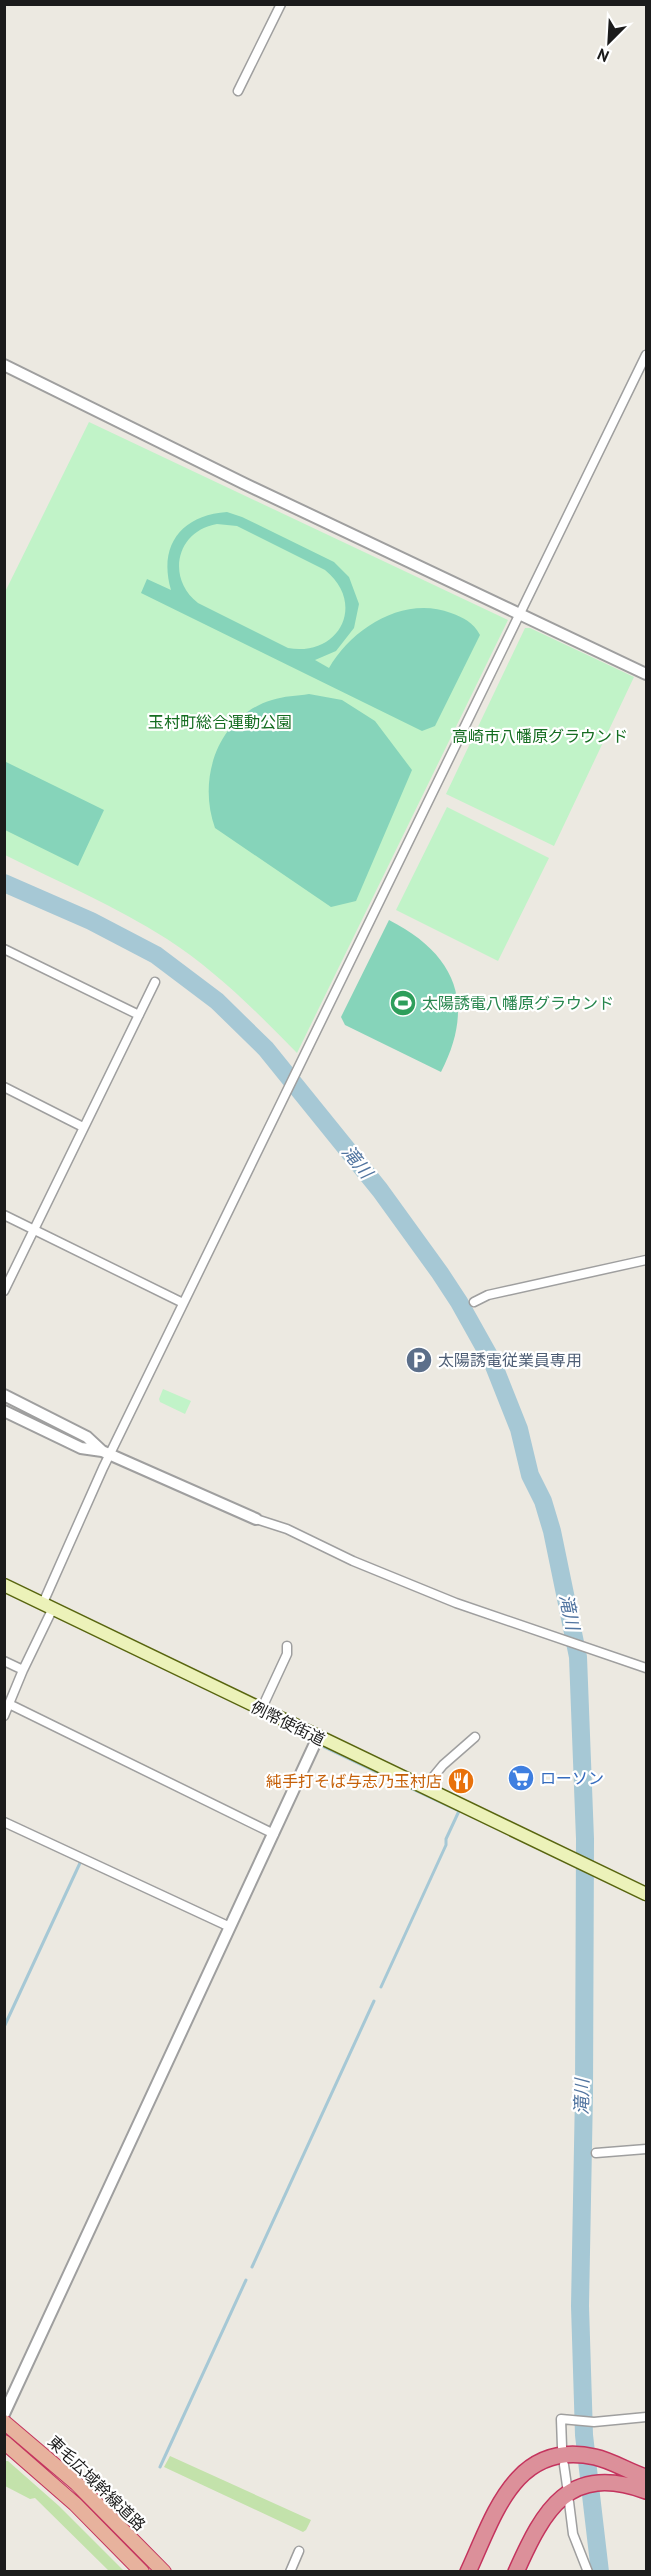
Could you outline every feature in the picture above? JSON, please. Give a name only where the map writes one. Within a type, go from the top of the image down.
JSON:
[{"type":"highway","name":"東毛広域幹線道路","points":[[4,2422],[77,2484],[164,2571]]},
{"type":"highway","name":"東毛広域幹線道路","points":[[4,2442],[75,2504],[142,2571]]},
{"type":"highway","points":[[468,2571],[496,2508],[514,2482],[539,2462],[563,2456],[582,2455],[607,2461],[646,2477]]},
{"type":"highway","points":[[516,2571],[547,2512],[568,2493],[583,2486],[608,2481],[628,2484],[646,2491]]},
{"type":"main road","name":"例幣使街道","points":[[4,1585],[646,1894]]},
{"type":"street","points":[[238,91],[281,4]]},
{"type":"street","points":[[4,1716],[106,1453],[285,1097],[646,355]]},
{"type":"street","points":[[4,365],[243,483],[646,674]]},
{"type":"street","points":[[4,949],[139,1015]]},
{"type":"street","points":[[4,1291],[155,982]]},
{"type":"street","points":[[4,1087],[83,1127]]},
{"type":"street","points":[[4,1215],[183,1303]]},
{"type":"street","points":[[474,1302],[488,1295],[646,1260]]},
{"type":"street","points":[[4,1395],[87,1437],[106,1453]]},
{"type":"street","points":[[4,1411],[81,1448],[106,1453],[256,1519],[287,1529],[353,1561],[452,1601],[646,1668]]},
{"type":"street","points":[[261,1710],[287,1654],[287,1646]]},
{"type":"street","points":[[4,1661],[23,1670]]},
{"type":"street","points":[[9,1704],[274,1834]]},
{"type":"street","points":[[4,2414],[318,1737]]},
{"type":"street","points":[[424,1788],[443,1765],[474,1737]]},
{"type":"street","points":[[4,1822],[230,1927]]},
{"type":"street","points":[[596,2153],[646,2149]]},
{"type":"street","points":[[588,2571],[573,2534],[563,2456],[561,2419],[594,2422],[646,2417]]},
{"type":"street","points":[[290,2571],[299,2551]]},
{"type":"green space","name":"玉村町総合運動公園","points":[[89,422],[508,620],[297,1053],[251,1007],[185,951],[107,905],[5,855],[4,594]]},
{"type":"green space","points":[[227,512],[242,517],[334,562],[349,577],[359,604],[354,628],[336,651],[315,660],[329,668],[339,653],[365,628],[398,612],[415,608],[433,609],[451,613],[471,624],[480,635],[435,726],[422,731],[141,593],[147,579],[171,590],[168,560],[171,547],[186,526],[211,514]],"holes":[[[217,524],[237,526],[325,570],[338,583],[344,598],[345,612],[341,625],[333,636],[321,644],[306,649],[288,648],[198,603],[188,593],[179,569],[180,557],[185,545],[203,528]]]},
{"type":"green space","name":"高崎市八幡原グラウンド","points":[[525,628],[530,628],[634,677],[554,846],[446,794]]},
{"type":"green space","points":[[309,694],[342,700],[375,721],[412,770],[356,901],[331,907],[215,828],[210,809],[211,770],[216,751],[225,734],[253,708],[272,700]]},
{"type":"green space","points":[[4,761],[104,810],[78,866],[5,830]]},
{"type":"green space","points":[[447,807],[549,858],[498,961],[396,910]]},
{"type":"green space","name":"太陽誘電八幡原グラウンド","points":[[389,920],[412,934],[430,949],[444,965],[453,983],[458,1003],[457,1024],[452,1047],[441,1072],[345,1025],[341,1017]]},
{"type":"green space","points":[[163,1389],[191,1401],[185,1414],[160,1402]]},
{"type":"green space","points":[[170,2456],[311,2520],[303,2532],[164,2467]]},
{"type":"green space","points":[[5,2461],[8,2461],[59,2506],[124,2571],[109,2571],[35,2498],[30,2499],[5,2486]]},
{"type":"waterway","name":"滝川","points":[[4,883],[91,921],[156,955],[217,1001],[266,1049],[380,1190],[440,1273],[492,1361],[519,1429],[530,1475],[543,1501],[552,1531],[578,1657],[585,1839],[580,2306],[584,2435],[600,2572]]},
{"type":"waterway","points":[[324,1747],[459,1811],[446,1839],[446,1845],[381,1987]]},
{"type":"waterway","points":[[4,2027],[80,1863]]},
{"type":"waterway","points":[[252,2267],[374,2001]]},
{"type":"waterway","points":[[160,2467],[246,2280]]},
{"type":"place","name":"太陽誘電八幡原グラウンド","points":[[403,1003]]},
{"type":"place","name":"太陽誘電従業員専用","points":[[419,1360]]},
{"type":"place","name":"ローソン","points":[[521,1778]]},
{"type":"place","name":"純手打そば与志乃玉村店","points":[[461,1781]]}]
